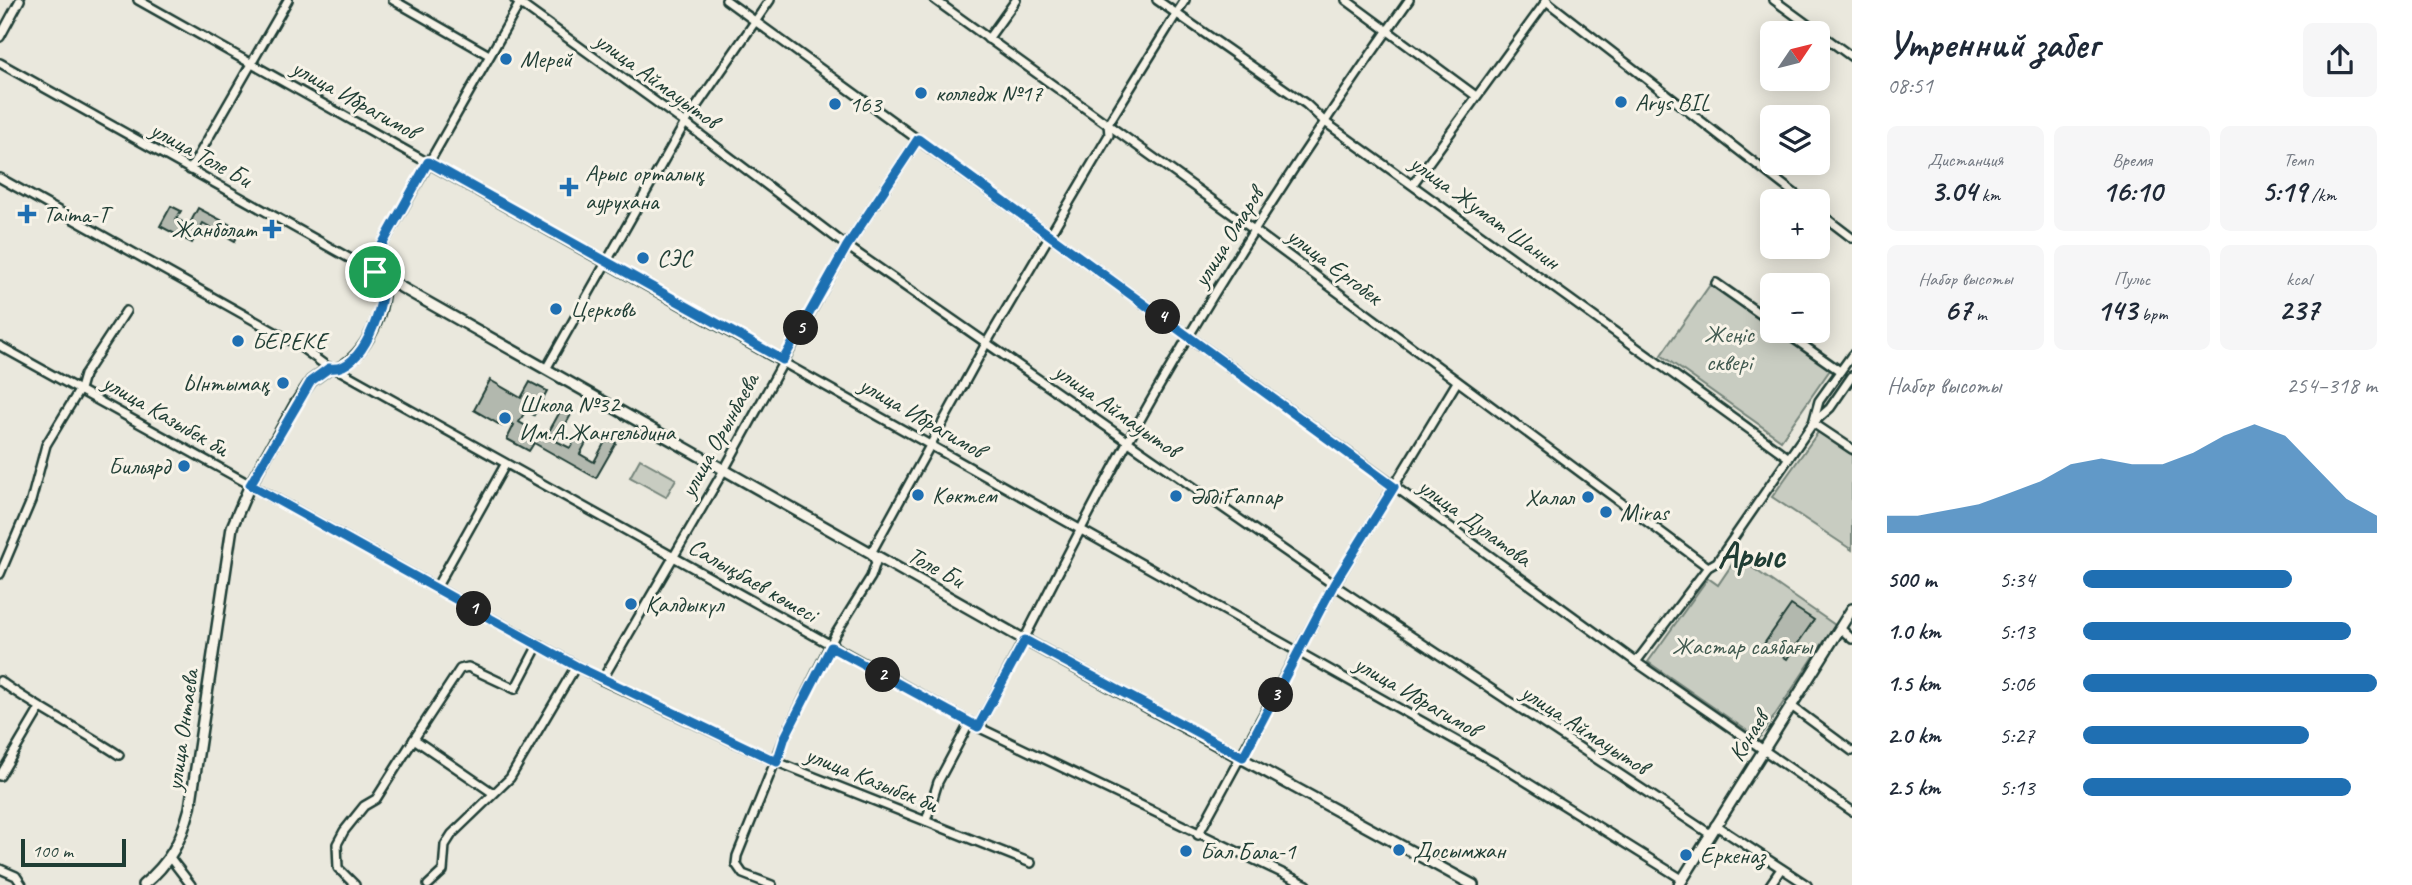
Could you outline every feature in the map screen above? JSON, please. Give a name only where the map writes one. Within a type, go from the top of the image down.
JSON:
[{"type":"main road","name":"улица Онтаева","points":[[143,885],[171,859],[181,841],[190,808],[232,527],[250,485],[311,381],[351,362],[375,323],[385,293],[379,275]]},
{"type":"main road","name":"Толе Би","points":[[379,275],[1025,640],[1473,885]]},
{"type":"main road","name":"Конаев","points":[[1680,882],[1852,609]]},
{"type":"street","points":[[0,37],[20,0]]},
{"type":"street","name":"улица Ибрагимов","points":[[138,0],[1496,763],[1680,882]]},
{"type":"street","points":[[190,170],[288,0]]},
{"type":"street","points":[[393,0],[489,55]]},
{"type":"street","name":"улица Дулатова","points":[[726,0],[1636,662],[1852,811]]},
{"type":"street","points":[[546,369],[685,123],[770,0]]},
{"type":"street","name":"улица Ергобек","points":[[935,0],[1254,230],[1708,567]]},
{"type":"street","points":[[988,39],[1016,0]]},
{"type":"street","name":"улица Жумат Шанин","points":[[1157,0],[1306,104],[1325,122],[1789,458]]},
{"type":"street","points":[[772,885],[743,874],[736,864],[785,737],[835,635],[871,577],[876,562],[871,553],[930,444],[1047,236],[1109,135],[1108,124],[1185,0]]},
{"type":"street","points":[[1346,0],[1476,96]]},
{"type":"street","name":"улица Омаров","points":[[978,727],[1128,441],[1254,230],[1409,0]]},
{"type":"street","points":[[1413,184],[1546,0],[1789,189]]},
{"type":"street","points":[[1774,0],[1852,57]]},
{"type":"street","points":[[379,275],[378,252],[518,1]]},
{"type":"street","name":"улица Аймауытов","points":[[518,1],[847,246],[1334,584],[1712,830],[1807,885]]},
{"type":"street","name":"улица Толе Би","points":[[0,63],[379,275]]},
{"type":"street","name":"улица Орынбаева","points":[[602,680],[671,556],[723,470],[847,246],[918,139]]},
{"type":"street","name":"Салықбаев көшесі","points":[[0,178],[298,345],[333,369],[978,727],[1198,835],[1307,885]]},
{"type":"street","points":[[1830,221],[1852,238]]},
{"type":"street","points":[[1716,284],[1760,314]]},
{"type":"street","points":[[0,574],[31,501],[46,445],[80,389],[84,375],[126,311]]},
{"type":"street","points":[[1800,343],[1840,371]]},
{"type":"street","name":"улица Казыбек би","points":[[0,346],[602,680],[777,762],[1031,863]]},
{"type":"street","points":[[1813,423],[1819,401],[1852,355]]},
{"type":"street","points":[[1636,662],[1708,567],[1717,562],[1813,423],[1830,408],[1852,376]]},
{"type":"street","points":[[1198,835],[1243,757],[1334,584],[1457,382]]},
{"type":"street","points":[[1813,423],[1852,449]]},
{"type":"street","points":[[436,588],[505,465]]},
{"type":"street","points":[[1840,628],[1852,639]]},
{"type":"street","points":[[355,885],[344,876],[335,858],[337,844],[363,806],[376,799],[460,668],[468,667],[511,690],[518,686],[538,645]]},
{"type":"street","points":[[428,885],[443,871],[445,845],[452,834],[510,778],[526,756],[576,666]]},
{"type":"street","points":[[0,681],[39,710],[82,731],[119,755]]},
{"type":"street","points":[[1790,705],[1852,751]]},
{"type":"street","points":[[0,776],[39,710]]},
{"type":"street","points":[[926,821],[938,782],[970,722]]},
{"type":"street","points":[[414,739],[494,793]]},
{"type":"street","points":[[171,859],[191,885]]},
{"type":"street","points":[[0,869],[16,876],[22,885]]},
{"type":"street","points":[[1770,885],[1781,869]]},
{"type":"green space","name":"Жеңіс сквері","points":[[1712,282],[1760,316],[1760,343],[1798,343],[1832,367],[1781,440],[1661,355]]},
{"type":"green space","points":[[1819,431],[1852,455],[1852,550],[1772,497]]},
{"type":"green space","points":[[640,459],[676,479],[666,497],[630,477]]},
{"type":"green space","name":"Жастар саябағы","points":[[1737,557],[1835,625],[1759,739],[1648,662],[1708,578],[1718,585]]},
{"type":"building","points":[[171,206],[181,211],[176,219],[189,225],[198,208],[240,230],[235,241],[203,223],[192,243],[160,226]]},
{"type":"building","points":[[490,380],[521,398],[530,382],[547,391],[534,415],[526,410],[519,422],[546,437],[562,408],[572,413],[556,441],[570,448],[577,436],[587,441],[580,454],[594,462],[607,438],[616,443],[596,478],[534,443],[529,451],[507,439],[514,425],[505,420],[502,426],[474,410]]},
{"type":"building","points":[[1791,605],[1814,620],[1787,659],[1764,644]]},
{"type":"place","name":"Мерей","points":[[506,59]]},
{"type":"place","name":"колледж №17","points":[[921,93]]},
{"type":"place","name":"Arys BIL","points":[[1621,102]]},
{"type":"place","name":"163","points":[[835,104]]},
{"type":"place","name":"Арыс орталық аурухана","points":[[569,187]]},
{"type":"place","name":"Taima-T","points":[[27,214]]},
{"type":"place","name":"Жанболат","points":[[272,229]]},
{"type":"place","name":"СЭС","points":[[643,258]]},
{"type":"place","name":"Церковь","points":[[556,309]]},
{"type":"place","name":"БЕРЕКЕ","points":[[238,341]]},
{"type":"place","name":"Ынтымақ","points":[[283,383]]},
{"type":"place","name":"Школа №32 Им.А.Жангельдина","points":[[505,418]]},
{"type":"place","name":"Бильярд","points":[[184,466]]},
{"type":"place","name":"Көктем","points":[[918,495]]},
{"type":"place","name":"ӘбдіҒаппар","points":[[1176,496]]},
{"type":"place","name":"Халал","points":[[1588,497]]},
{"type":"place","name":"Miras","points":[[1606,512]]},
{"type":"place","name":"Қалдыкүл","points":[[631,604]]},
{"type":"place","name":"Досымжан","points":[[1399,850]]},
{"type":"place","name":"Бал Бала-1","points":[[1186,851]]},
{"type":"place","name":"Еркеназ","points":[[1686,855]]},
{"type":"district","name":"Арыс","points":[[1751,554]]},
{"type":"route","points":[[918,139],[1047,236],[1191,336],[1394,487],[1334,584],[1243,757],[1025,640],[978,727],[831,647],[808,691],[794,726],[785,737],[777,762],[576,666],[250,485],[311,381],[329,368],[337,369],[351,362],[362,348],[375,323],[385,293],[383,277],[375,272],[378,252],[428,162],[783,360],[847,246],[918,139]]}]
